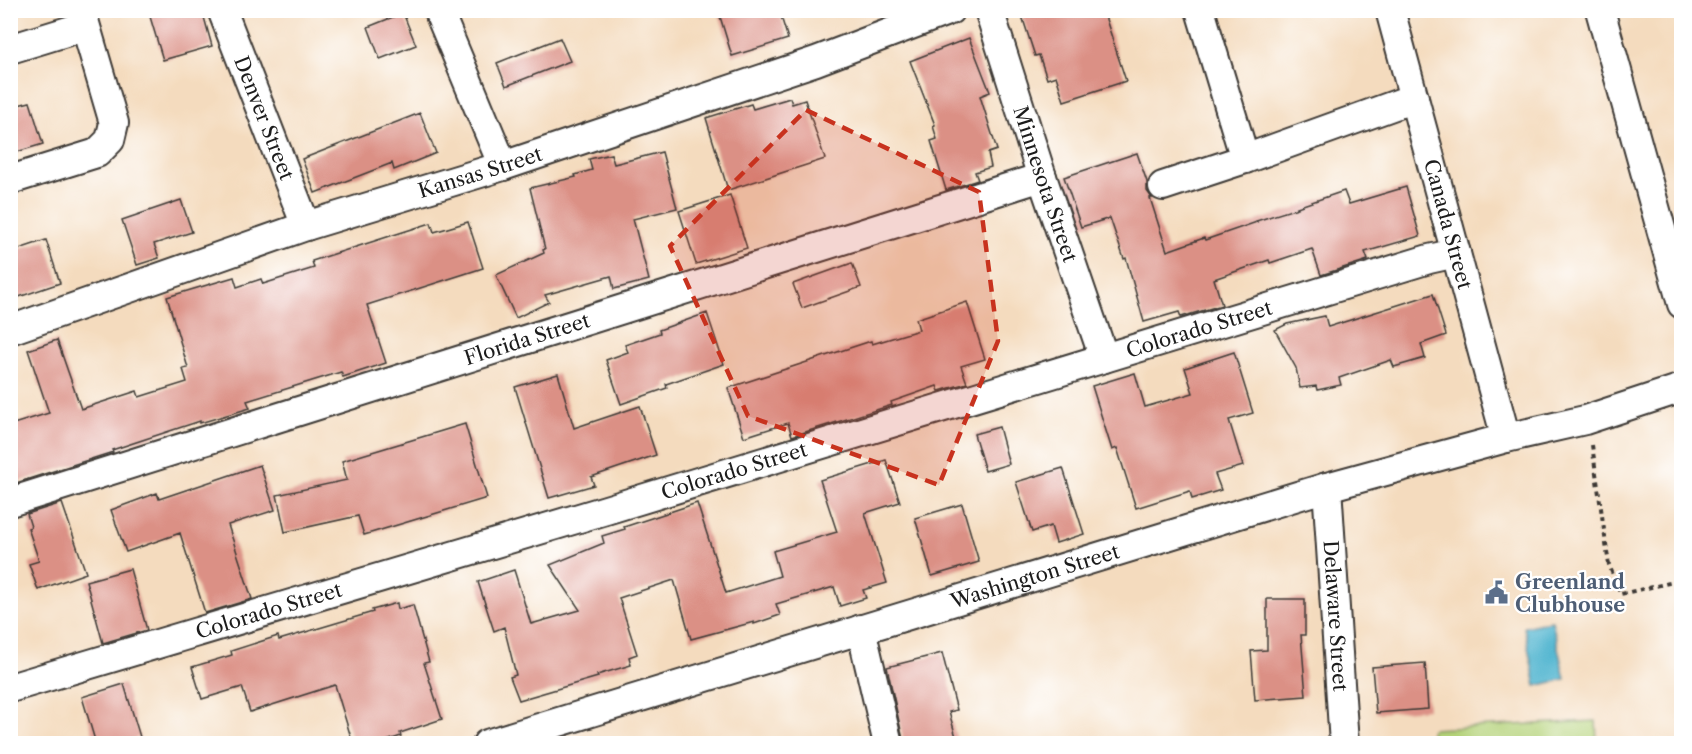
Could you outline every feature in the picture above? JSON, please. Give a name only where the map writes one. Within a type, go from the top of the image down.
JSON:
[{"type":"street","name":"Denver Street","points":[[222,10],[306,226]]},
{"type":"street","points":[[438,10],[503,166]]},
{"type":"street","name":"Kansas Street","points":[[10,330],[306,226],[503,166],[816,61],[950,10]]},
{"type":"street","name":"Minnesota Street","points":[[989,10],[1042,177],[1104,358]]},
{"type":"street","points":[[1200,10],[1245,159]]},
{"type":"street","name":"Canada Street","points":[[1390,10],[1506,438]]},
{"type":"street","points":[[1600,10],[1682,304]]},
{"type":"street","points":[[10,49],[83,18],[114,123],[110,140],[97,153],[10,180]]},
{"type":"street","points":[[1163,186],[1414,98]]},
{"type":"street","name":"Florida Street","points":[[10,502],[1042,177]]},
{"type":"street","name":"Colorado Street","points":[[10,688],[606,510],[1419,262],[1456,253]]},
{"type":"street","name":"Washington Street","points":[[487,744],[1327,487],[1506,438],[1584,420],[1682,388]]},
{"type":"street","name":"Delaware Street","points":[[1327,487],[1344,744]]},
{"type":"street","points":[[861,629],[888,744]]},
{"type":"path","points":[[1584,420],[1591,443],[1609,565],[1621,594],[1682,580]]},
{"type":"highlighted area","points":[[806,110],[979,192],[998,341],[939,485],[748,416],[670,246]]},
{"type":"green space","points":[[1596,721],[1597,743],[1432,743],[1431,729]]},
{"type":"water","points":[[1552,621],[1565,679],[1536,686],[1524,627]]},
{"type":"building","points":[[148,10],[202,10],[212,46],[163,60]]},
{"type":"building","points":[[718,10],[779,10],[788,39],[732,56]]},
{"type":"building","points":[[1020,10],[1103,10],[1126,81],[1064,101],[1056,76],[1047,79],[1039,55],[1035,56]]},
{"type":"building","points":[[403,13],[416,45],[380,59],[368,27]]},
{"type":"building","points":[[560,38],[570,61],[506,86],[497,63]]},
{"type":"building","points":[[969,38],[990,92],[980,96],[997,150],[988,153],[991,167],[975,172],[978,180],[946,190],[931,141],[937,139],[933,126],[935,125],[910,61]]},
{"type":"building","points":[[790,98],[792,104],[805,100],[825,159],[728,190],[706,118],[751,104],[753,109]]},
{"type":"building","points":[[30,102],[43,144],[10,154],[10,107]]},
{"type":"building","points":[[420,113],[436,153],[394,170],[392,163],[315,193],[302,159]]},
{"type":"building","points":[[662,152],[677,208],[633,219],[649,280],[614,289],[611,276],[545,295],[549,302],[516,318],[496,275],[544,253],[545,249],[530,188],[576,177],[575,175],[592,170],[589,159],[611,154],[614,164]]},
{"type":"building","points":[[1137,153],[1167,251],[1344,191],[1349,204],[1406,187],[1420,236],[1365,252],[1368,260],[1321,275],[1312,249],[1270,263],[1269,260],[1214,279],[1222,305],[1181,317],[1179,312],[1144,322],[1126,258],[1124,259],[1110,218],[1081,227],[1064,177]]},
{"type":"building","points":[[730,195],[747,248],[696,264],[679,211]]},
{"type":"building","points":[[181,200],[192,232],[154,244],[159,258],[137,265],[122,220]]},
{"type":"building","points":[[468,222],[483,268],[367,305],[386,363],[343,377],[341,372],[247,401],[250,408],[200,423],[200,421],[16,483],[10,464],[10,425],[49,413],[28,350],[57,340],[81,409],[137,391],[139,397],[187,382],[183,369],[188,368],[167,297],[234,277],[237,287],[261,279],[263,284],[314,268],[312,261],[431,223],[434,232]]},
{"type":"building","points":[[46,240],[60,283],[10,300],[10,252]]},
{"type":"building","points":[[852,263],[861,287],[802,308],[793,284]]},
{"type":"building","points":[[1433,294],[1446,335],[1421,344],[1425,358],[1394,367],[1391,360],[1339,378],[1341,385],[1317,390],[1316,386],[1300,388],[1296,368],[1275,330],[1287,324],[1325,316],[1328,327]]},
{"type":"building","points":[[967,302],[985,359],[961,366],[967,383],[939,391],[937,386],[891,402],[892,405],[792,436],[788,423],[744,437],[728,388],[871,341],[872,344],[919,330],[916,319]]},
{"type":"building","points":[[707,313],[724,364],[666,384],[667,388],[621,404],[606,360],[628,352],[625,345]]},
{"type":"building","points":[[1234,352],[1253,413],[1229,420],[1243,466],[1215,474],[1221,490],[1192,499],[1190,491],[1136,508],[1117,448],[1112,450],[1092,386],[1135,373],[1145,407],[1193,393],[1185,368]]},
{"type":"building","points":[[558,374],[574,428],[640,406],[656,455],[591,477],[594,485],[549,498],[515,387]]},
{"type":"building","points":[[465,424],[487,498],[364,535],[358,516],[285,532],[277,495],[347,480],[342,461]]},
{"type":"building","points":[[999,427],[1009,464],[985,471],[974,434]]},
{"type":"building","points":[[886,460],[900,502],[865,513],[887,583],[863,590],[866,598],[840,606],[834,587],[776,604],[780,615],[754,624],[754,622],[691,639],[674,580],[619,598],[637,654],[629,657],[631,665],[519,700],[510,677],[516,675],[504,627],[494,631],[478,582],[514,570],[531,624],[580,610],[550,565],[604,543],[602,536],[697,503],[726,593],[780,576],[773,551],[837,532],[820,480]]},
{"type":"building","points":[[260,465],[275,510],[228,525],[252,599],[205,613],[180,533],[126,552],[111,510],[157,493],[159,499]]},
{"type":"building","points":[[1063,468],[1084,534],[1056,543],[1051,526],[1032,532],[1016,482]]},
{"type":"building","points":[[62,503],[86,573],[38,590],[29,564],[39,561],[28,528],[31,527],[27,514]]},
{"type":"building","points":[[962,504],[979,562],[932,576],[915,518]]},
{"type":"building","points":[[130,569],[147,630],[103,643],[86,581]]},
{"type":"building","points":[[1267,599],[1305,599],[1305,635],[1301,635],[1306,696],[1255,700],[1251,651],[1267,650]]},
{"type":"building","points":[[397,603],[398,609],[413,605],[429,662],[424,663],[442,719],[400,733],[401,736],[378,744],[353,744],[335,685],[250,712],[242,687],[202,699],[192,667],[232,655],[231,651],[278,636],[279,640]]},
{"type":"building","points":[[942,653],[957,710],[949,712],[958,744],[904,744],[887,667]]},
{"type":"building","points":[[1425,663],[1428,709],[1376,713],[1372,667]]},
{"type":"building","points":[[124,684],[140,737],[120,744],[96,744],[82,697]]},
{"type":"place","name":"Greenland Clubhouse","points":[[1497,593]]}]
